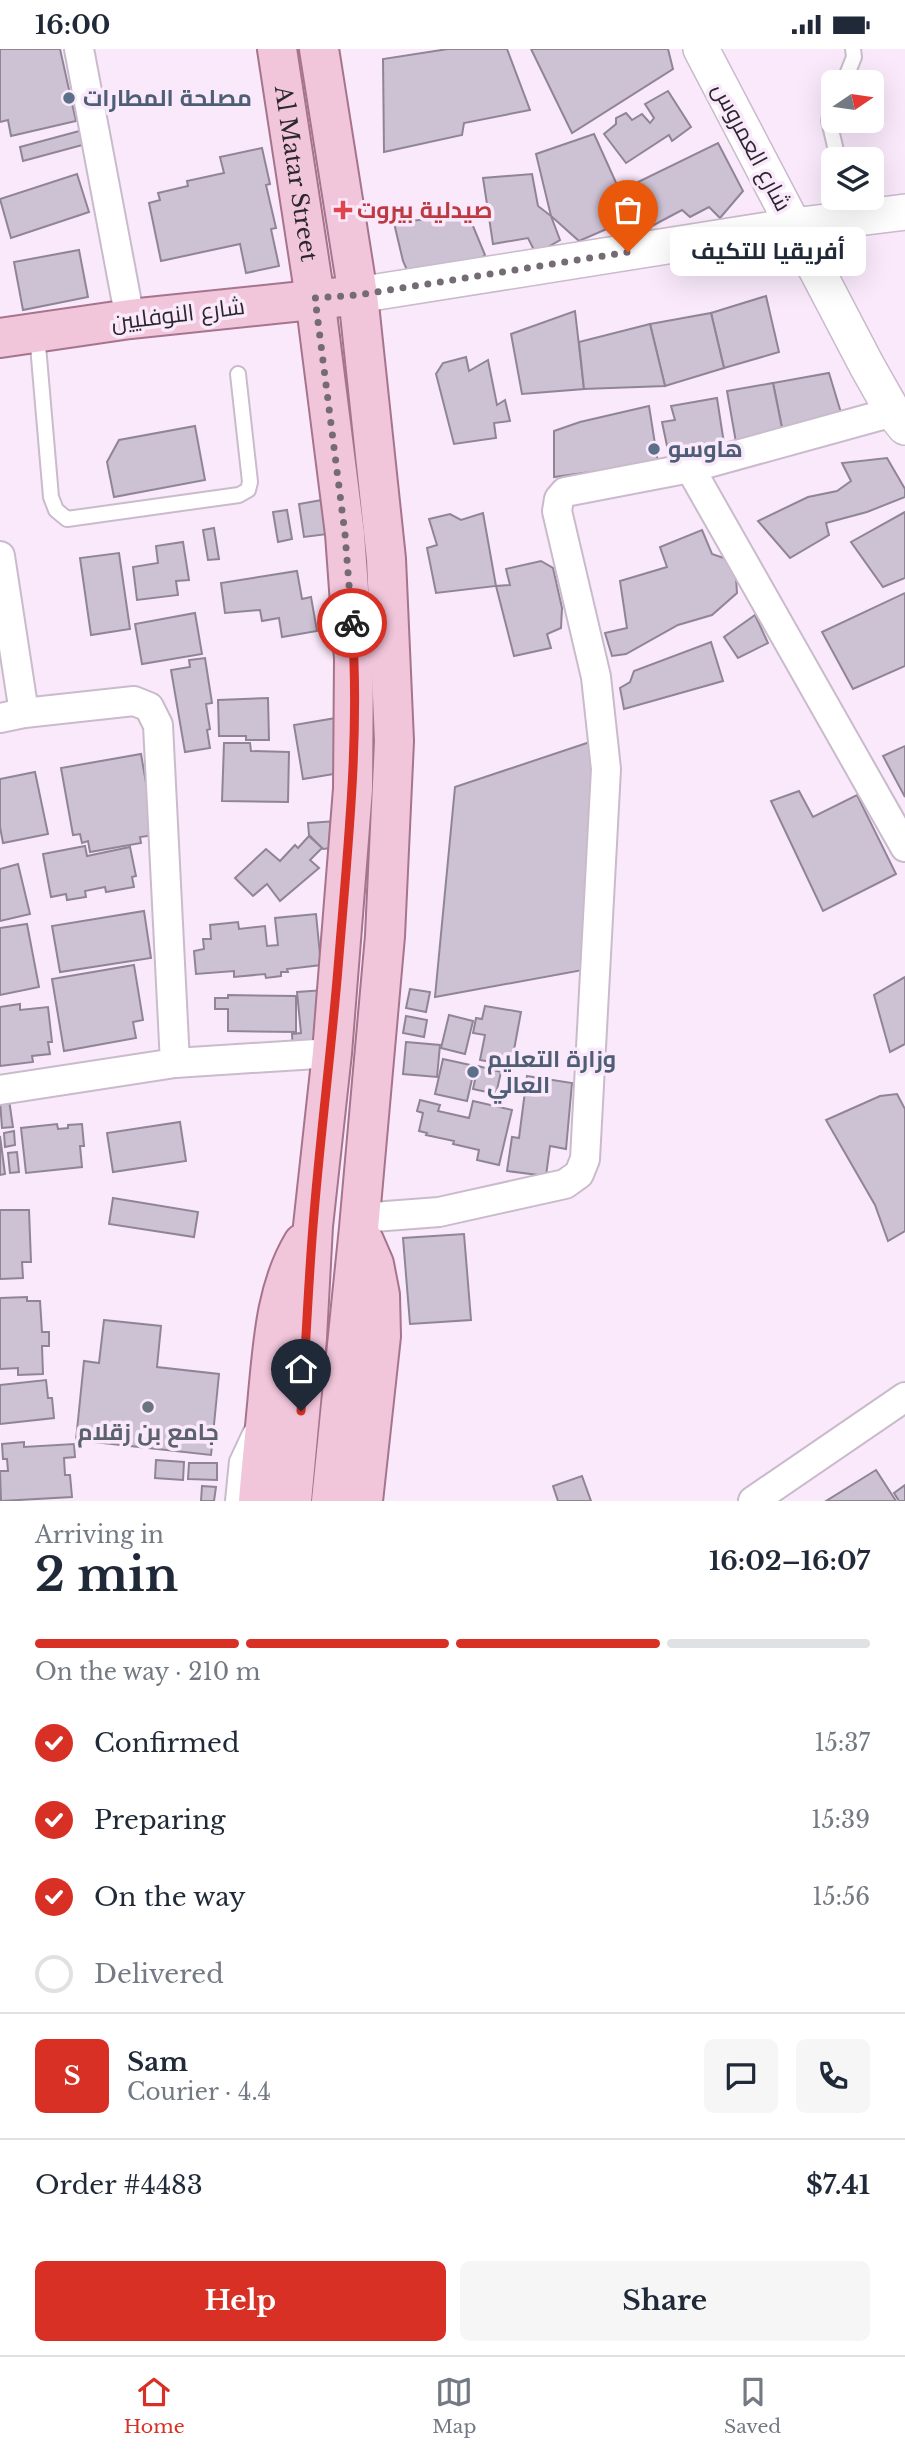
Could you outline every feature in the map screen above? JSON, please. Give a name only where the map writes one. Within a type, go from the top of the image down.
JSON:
[{"type":"main road","name":"Al Matar Street","points":[[277,49],[315,298],[345,534],[354,659],[353,789],[332,1053],[313,1226],[307,1338],[292,1501]]},
{"type":"main road","name":"Al Matar Street","points":[[319,49],[358,295],[386,559],[394,741],[385,936],[331,1501]]},
{"type":"main road","name":"شارع النوفليين","points":[[18,336],[130,319],[358,295]]},
{"type":"main road","points":[[359,1223],[374,1264],[380,1295],[381,1336],[363,1501]]},
{"type":"main road","points":[[258,1501],[272,1351],[282,1292],[293,1259],[313,1226]]},
{"type":"street","points":[[79,49],[130,319]]},
{"type":"street","name":"شارع العمروس","points":[[701,49],[793,226],[899,420]]},
{"type":"street","points":[[358,295],[793,226],[845,210]]},
{"type":"street","points":[[878,210],[905,212]]},
{"type":"street","points":[[359,1223],[439,1212],[565,1184],[579,1174],[585,1159],[606,769],[596,677],[557,511],[559,499],[565,492],[690,468],[899,420]]},
{"type":"street","points":[[690,468],[905,846]]},
{"type":"street","points":[[0,556],[12,715],[134,701],[149,707],[158,725],[175,1063]]},
{"type":"street","points":[[0,1090],[175,1063],[332,1053]]},
{"type":"street","points":[[753,1501],[905,1397]]},
{"type":"lane","points":[[849,70],[853,49]]},
{"type":"lane","points":[[18,336],[51,497],[56,510],[66,519],[239,495],[248,490],[250,482],[238,373]]},
{"type":"lane","points":[[233,1501],[237,1461],[268,1395]]},
{"type":"building","points":[[0,49],[60,49],[76,121],[11,136],[8,120],[0,122]]},
{"type":"building","points":[[448,49],[507,49],[530,110],[464,123],[462,135],[384,152],[383,59]]},
{"type":"building","points":[[531,49],[668,49],[673,69],[572,133]]},
{"type":"building","points":[[668,91],[691,127],[672,141],[669,135],[626,163],[604,134],[616,124],[616,118],[626,113],[632,120],[642,114],[650,123],[654,118],[645,104]]},
{"type":"building","points":[[83,130],[86,144],[23,161],[20,147]]},
{"type":"building","points":[[594,134],[632,218],[579,241],[551,216],[536,154]]},
{"type":"building","points":[[718,143],[743,191],[720,218],[709,207],[690,217],[682,210],[652,226],[638,182]]},
{"type":"building","points":[[262,148],[270,184],[266,185],[276,228],[271,229],[279,266],[246,273],[240,244],[161,261],[149,203],[160,200],[158,193],[188,186],[187,181],[224,173],[220,157]]},
{"type":"building","points":[[77,174],[89,212],[11,238],[0,199]]},
{"type":"building","points":[[532,174],[538,206],[551,216],[560,240],[536,254],[528,238],[493,244],[483,178]]},
{"type":"building","points":[[468,214],[485,255],[472,267],[410,277],[403,261],[394,223]]},
{"type":"building","points":[[79,250],[88,297],[23,310],[14,262]]},
{"type":"building","points":[[766,296],[779,352],[724,368],[711,313]]},
{"type":"building","points":[[575,311],[584,389],[522,394],[511,334]]},
{"type":"building","points":[[711,313],[724,368],[665,386],[650,324]]},
{"type":"building","points":[[650,324],[665,386],[584,389],[579,342]]},
{"type":"building","points":[[466,357],[469,371],[488,360],[497,405],[505,400],[510,421],[494,423],[496,438],[454,444],[436,374],[443,363]]},
{"type":"building","points":[[829,373],[845,426],[783,433],[773,383]]},
{"type":"building","points":[[773,383],[783,433],[737,448],[727,391]]},
{"type":"building","points":[[717,398],[725,450],[671,465],[662,422],[675,420],[671,406]]},
{"type":"building","points":[[649,406],[658,463],[554,477],[554,431]]},
{"type":"building","points":[[195,426],[205,480],[114,497],[107,462],[119,440]]},
{"type":"building","points":[[887,458],[905,489],[905,497],[867,512],[826,523],[829,535],[790,558],[758,521],[808,497],[837,491],[851,481],[842,463]]},
{"type":"building","points":[[322,500],[328,534],[304,537],[299,504]]},
{"type":"building","points":[[287,510],[292,539],[278,542],[273,512]]},
{"type":"building","points":[[905,512],[905,578],[883,587],[851,542]]},
{"type":"building","points":[[483,513],[496,586],[436,593],[427,548],[437,545],[429,519],[450,514],[461,520]]},
{"type":"building","points":[[214,528],[219,559],[208,560],[203,530]]},
{"type":"building","points":[[702,530],[712,554],[735,562],[737,593],[712,615],[678,625],[626,654],[612,656],[605,633],[627,628],[620,581],[667,567],[660,547]]},
{"type":"building","points":[[183,542],[189,580],[176,581],[178,595],[137,600],[133,567],[158,563],[156,546]]},
{"type":"building","points":[[119,553],[130,629],[91,635],[80,558]]},
{"type":"building","points":[[541,561],[553,568],[562,608],[561,628],[547,634],[551,648],[514,656],[496,586],[510,585],[506,569]]},
{"type":"building","points":[[297,571],[302,599],[311,597],[317,631],[282,637],[279,618],[262,621],[260,610],[225,613],[221,583]]},
{"type":"building","points":[[905,593],[905,666],[853,689],[822,632]]},
{"type":"building","points":[[195,613],[202,654],[142,664],[135,624]]},
{"type":"building","points":[[755,615],[768,643],[738,658],[724,637]]},
{"type":"building","points":[[711,642],[723,681],[624,709],[620,688],[630,682],[634,671]]},
{"type":"building","points":[[205,658],[212,703],[206,704],[210,748],[185,752],[171,670],[190,667],[189,660]]},
{"type":"building","points":[[268,698],[269,740],[246,740],[246,736],[219,736],[218,700]]},
{"type":"building","points":[[336,718],[346,772],[303,779],[294,725]]},
{"type":"building","points":[[599,739],[583,970],[435,997],[455,787]]},
{"type":"building","points":[[224,743],[250,743],[251,751],[289,752],[288,802],[222,801]]},
{"type":"building","points":[[905,746],[905,797],[883,756]]},
{"type":"building","points":[[141,754],[155,835],[140,837],[141,843],[90,852],[88,841],[82,843],[80,834],[73,835],[61,768]]},
{"type":"building","points":[[35,772],[48,834],[3,843],[0,827],[0,779]]},
{"type":"building","points":[[799,791],[813,817],[857,795],[896,874],[823,911],[771,801]]},
{"type":"building","points":[[337,821],[340,847],[323,849],[309,835],[308,823]]},
{"type":"building","points":[[309,836],[322,848],[310,860],[319,868],[280,901],[267,884],[253,896],[235,878],[266,849],[280,861],[295,845],[298,848]]},
{"type":"building","points":[[85,846],[87,856],[130,847],[136,876],[132,877],[134,887],[106,892],[105,887],[85,891],[86,897],[67,900],[66,894],[51,897],[43,854]]},
{"type":"building","points":[[18,864],[30,914],[0,921],[0,869]]},
{"type":"building","points":[[144,911],[151,958],[60,972],[52,926]]},
{"type":"building","points":[[316,914],[321,965],[287,969],[288,972],[281,972],[281,976],[266,978],[265,974],[234,977],[234,971],[196,974],[194,951],[204,949],[203,939],[211,939],[210,925],[238,922],[239,929],[265,926],[267,946],[278,945],[275,918]]},
{"type":"building","points":[[27,924],[39,987],[0,995],[0,928]]},
{"type":"building","points":[[134,965],[143,1020],[133,1022],[136,1038],[64,1051],[52,979]]},
{"type":"building","points":[[905,977],[905,1044],[890,1052],[874,995]]},
{"type":"building","points":[[410,989],[430,992],[426,1012],[406,1008]]},
{"type":"building","points":[[325,990],[330,1049],[293,1052],[292,1034],[301,1033],[297,992]]},
{"type":"building","points":[[228,995],[296,996],[296,1032],[228,1031],[228,1009],[215,1009],[215,998],[228,998]]},
{"type":"building","points":[[20,1004],[20,1010],[48,1007],[52,1042],[48,1042],[50,1054],[32,1056],[33,1062],[0,1066],[0,1007]]},
{"type":"building","points":[[485,1006],[521,1012],[511,1066],[480,1060],[485,1035],[473,1033],[476,1018],[482,1019]]},
{"type":"building","points":[[449,1015],[473,1021],[465,1054],[441,1048]]},
{"type":"building","points":[[406,1016],[427,1020],[424,1037],[403,1033]]},
{"type":"building","points":[[406,1042],[440,1045],[437,1077],[403,1074]]},
{"type":"building","points":[[443,1059],[475,1066],[467,1101],[435,1094]]},
{"type":"building","points":[[478,1066],[501,1072],[496,1094],[473,1089]]},
{"type":"building","points":[[527,1076],[572,1083],[566,1149],[550,1146],[546,1176],[507,1171],[512,1137],[519,1138]]},
{"type":"building","points":[[897,1094],[905,1109],[905,1231],[888,1241],[875,1205],[826,1120],[880,1096]]},
{"type":"building","points":[[9,1100],[13,1127],[2,1128],[0,1101]]},
{"type":"building","points":[[420,1100],[440,1105],[438,1111],[469,1118],[473,1101],[512,1110],[499,1165],[477,1160],[479,1150],[453,1144],[454,1141],[419,1131],[423,1113],[417,1111]]},
{"type":"building","points":[[180,1122],[186,1161],[113,1172],[107,1133]]},
{"type":"building","points":[[57,1124],[58,1129],[82,1124],[82,1167],[26,1173],[21,1128]]},
{"type":"building","points":[[14,1131],[15,1145],[5,1147],[4,1133]]},
{"type":"building","points":[[0,1136],[5,1174],[0,1175]]},
{"type":"building","points":[[17,1152],[19,1172],[10,1173],[8,1153]]},
{"type":"building","points":[[113,1198],[198,1212],[194,1237],[109,1224]]},
{"type":"building","points":[[0,1210],[29,1210],[31,1262],[22,1262],[23,1278],[0,1279]]},
{"type":"building","points":[[464,1234],[471,1320],[410,1324],[403,1238]]},
{"type":"building","points":[[27,1297],[27,1301],[40,1301],[42,1332],[49,1332],[49,1346],[42,1346],[43,1374],[18,1375],[18,1368],[0,1369],[0,1298]]},
{"type":"building","name":"جامع بن زقلام","points":[[104,1320],[161,1326],[157,1367],[219,1374],[211,1455],[76,1440],[84,1361],[99,1363]]},
{"type":"building","points":[[46,1380],[48,1398],[52,1398],[54,1418],[0,1424],[0,1385]]},
{"type":"building","points":[[24,1442],[24,1447],[74,1444],[75,1457],[64,1458],[65,1475],[70,1475],[72,1497],[1,1501],[0,1471],[8,1471],[7,1459],[3,1459],[2,1444]]},
{"type":"building","points":[[156,1460],[184,1462],[183,1480],[155,1478]]},
{"type":"building","points":[[189,1463],[217,1463],[217,1480],[188,1479]]},
{"type":"building","points":[[876,1470],[896,1501],[826,1501]]},
{"type":"building","points":[[582,1476],[591,1501],[558,1501],[553,1486]]},
{"type":"building","points":[[905,1485],[905,1501],[899,1501],[894,1493]]},
{"type":"building","points":[[202,1486],[216,1487],[214,1501],[201,1501]]},
{"type":"way so far","points":[[352,623],[345,534],[315,298],[358,295],[628,252]]},
{"type":"place","name":"مصلحة المطارات","points":[[69,98]]},
{"type":"place","name":"صيدلية بيروت","points":[[343,210]]},
{"type":"place","name":"أفريقيا للتكيف","points":[[628,252]]},
{"type":"place","name":"هاوسو","points":[[654,449]]},
{"type":"place","name":"وزارة التعليم العالي","points":[[473,1072]]},
{"type":"place","name":"جامع بن زقلام","points":[[148,1407]]},
{"type":"route","points":[[301,1411],[313,1226],[332,1053],[353,789],[352,623]]}]
